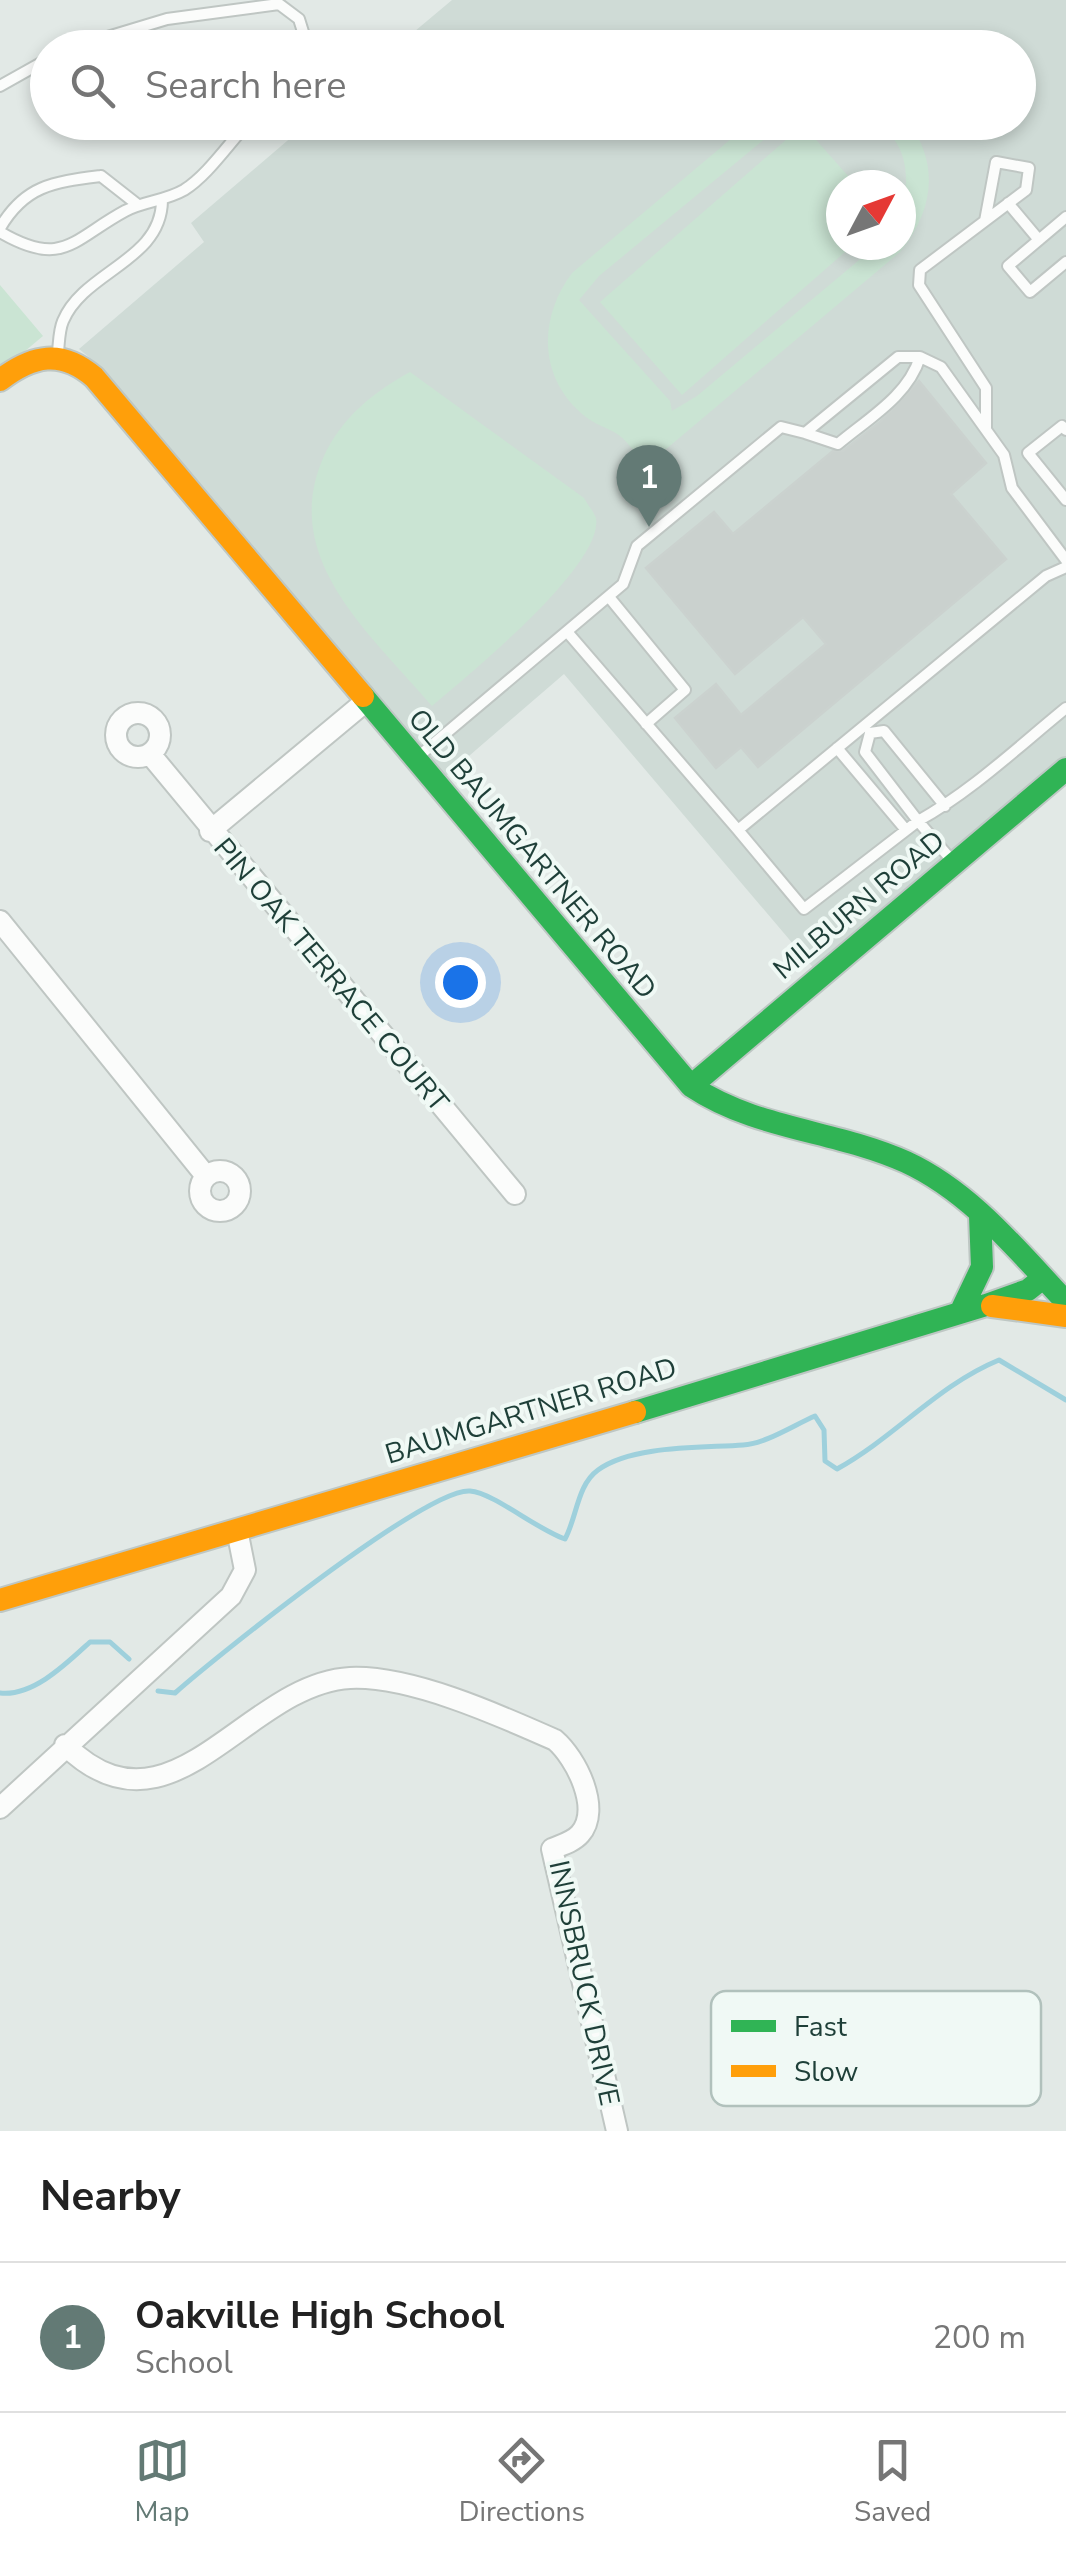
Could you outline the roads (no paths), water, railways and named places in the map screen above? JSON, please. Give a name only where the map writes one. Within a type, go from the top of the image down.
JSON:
[{"type":"street","points":[[0,380],[27,360],[57,355]]},
{"type":"street","name":"OLD BAUMGARTNER ROAD","points":[[57,355],[76,361],[94,377],[691,1086],[733,1114],[902,1160],[942,1182],[1043,1278]]},
{"type":"street","points":[[210,831],[366,702]]},
{"type":"street","name":"PIN OAK TERRACE COURT","points":[[150,754],[515,1194]]},
{"type":"street","name":"MILBURN ROAD","points":[[691,1086],[1066,770]]},
{"type":"street","points":[[0,921],[206,1176]]},
{"type":"street","points":[[960,1313],[985,1270],[986,1245],[980,1215]]},
{"type":"street","points":[[1043,1278],[1066,1302]]},
{"type":"street","name":"BAUMGARTNER ROAD","points":[[0,1600],[986,1305],[1028,1290],[1043,1278]]},
{"type":"street","points":[[986,1305],[1066,1316]]},
{"type":"street","points":[[0,1808],[241,1585],[245,1554],[237,1530]]},
{"type":"street","name":"INNSBRUCK DRIVE","points":[[65,1745],[82,1761],[114,1778],[154,1779],[185,1766],[305,1690],[349,1678],[388,1681],[555,1740],[574,1761],[587,1799],[588,1816],[580,1835],[552,1850],[616,2131]]},
{"type":"lane","points":[[131,30],[167,19],[278,4],[299,19],[302,30]]},
{"type":"lane","points":[[0,86],[30,69]]},
{"type":"lane","points":[[138,204],[101,176],[78,179],[28,193],[15,202],[0,230],[22,245],[47,251],[89,236],[138,204],[162,200],[187,188],[232,140]]},
{"type":"lane","points":[[985,221],[996,162],[1029,168],[1026,190],[1008,204],[920,270],[920,284],[986,388],[986,429]]},
{"type":"lane","points":[[57,355],[62,322],[77,301],[148,242],[162,216],[162,200]]},
{"type":"lane","points":[[1008,204],[1038,240]]},
{"type":"lane","points":[[1066,217],[1008,266],[1030,292],[1066,262]]},
{"type":"lane","points":[[738,830],[1046,576],[1064,569],[1012,488],[1004,454],[941,367],[920,357],[898,357],[805,432]]},
{"type":"lane","points":[[414,760],[569,634],[623,584],[636,546],[781,428],[838,444],[913,378],[920,357]]},
{"type":"lane","points":[[1066,430],[1062,426],[1028,453],[1066,500]]},
{"type":"lane","points":[[609,597],[685,690],[646,724]]},
{"type":"lane","points":[[569,634],[804,909],[918,821],[945,806],[1066,708]]},
{"type":"lane","points":[[945,806],[878,729],[865,742],[865,752],[955,864]]},
{"type":"lane","points":[[838,748],[906,830]]},
{"type":"waterway","points":[[158,1691],[175,1693],[322,1577],[411,1516],[446,1497],[470,1491],[480,1493],[565,1539],[591,1476],[629,1456],[668,1449],[752,1444],[815,1416],[824,1430],[825,1461],[837,1469],[956,1383],[999,1360],[1066,1400]]},
{"type":"waterway","points":[[0,1693],[37,1684],[90,1642],[110,1642],[129,1659]]},
{"type":"place","name":"Oakville High School","points":[[649,527]]}]
